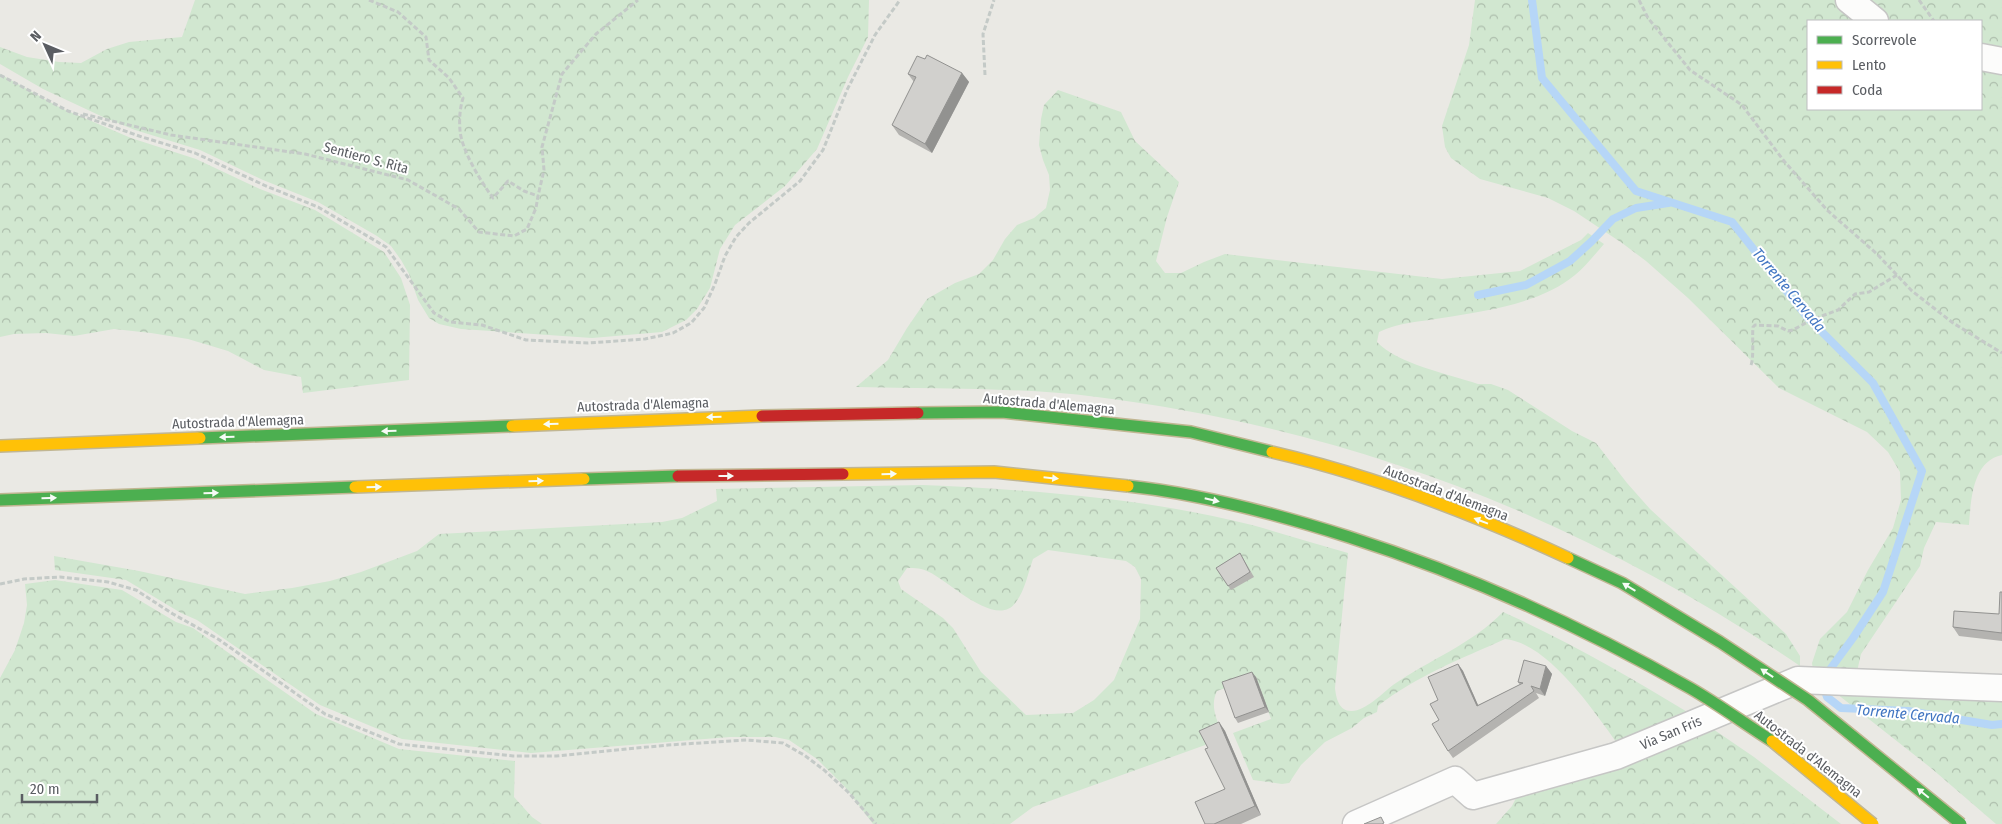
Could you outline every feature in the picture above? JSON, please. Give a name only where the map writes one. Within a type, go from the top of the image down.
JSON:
[{"type":"highway","name":"Autostrada d'Alemagna","points":[[0,446],[762,416],[1002,412],[1192,432],[1324,464],[1538,544],[1622,583],[1720,642],[1808,700],[1961,824]]},
{"type":"highway","name":"Autostrada d'Alemagna","points":[[0,500],[678,476],[994,472],[1174,491],[1297,520],[1402,554],[1516,599],[1588,633],[1691,689],[1773,742],[1873,824]]},
{"type":"street","points":[[1849,0],[1874,20]]},
{"type":"street","points":[[1982,57],[2002,61]]},
{"type":"street","name":"Via San Fris","points":[[1356,824],[1455,780],[1473,796],[1616,756],[1798,680],[2002,688]]},
{"type":"path","points":[[369,0],[398,12],[426,37],[429,60],[449,78],[463,98],[460,111],[460,132],[477,176],[493,198],[508,181],[524,191],[538,196]]},
{"type":"path","name":"Sentiero S. Rita","points":[[68,111],[171,135],[305,154],[408,180],[459,209],[479,232],[500,236],[514,236],[527,228],[536,208],[544,170],[542,147],[562,74],[596,34],[638,0]]},
{"type":"path","points":[[0,75],[68,111],[142,137],[196,153],[266,186],[318,207],[386,248],[434,313],[450,322],[482,325],[526,340],[588,343],[645,339],[673,333],[691,323],[704,308],[725,256],[736,237],[749,223],[800,181],[823,150],[847,90],[867,51],[900,0]]},
{"type":"path","points":[[985,75],[983,34],[994,0]]},
{"type":"path","points":[[1639,0],[1648,18],[1690,70],[1742,105],[1784,161],[1827,210],[1877,254],[1912,291],[1953,322],[2002,354]]},
{"type":"path","points":[[1919,0],[1933,20]]},
{"type":"path","points":[[1751,364],[1754,359],[1751,342],[1752,327],[1755,325],[1778,326],[1788,331],[1793,330],[1810,320],[1838,310],[1855,294],[1869,292],[1897,275]]},
{"type":"path","points":[[0,584],[24,579],[60,577],[108,582],[136,590],[218,639],[325,714],[399,744],[513,756],[556,756],[668,745],[747,740],[783,743],[804,755],[824,770],[848,792],[876,824]]},
{"type":"green space","points":[[195,0],[869,0],[868,37],[848,77],[817,149],[785,186],[735,225],[720,249],[710,288],[697,309],[686,320],[662,332],[592,338],[461,329],[439,324],[429,318],[418,300],[409,274],[401,260],[391,246],[377,236],[318,202],[263,180],[200,150],[135,130],[103,117],[43,89],[0,64],[0,47],[27,57],[81,63],[107,49],[129,42],[182,37]]},
{"type":"green space","points":[[1475,0],[2002,0],[2002,455],[1984,465],[1979,473],[1972,494],[1969,525],[1936,522],[1924,548],[1920,566],[1861,654],[1856,676],[1813,670],[1812,663],[1820,639],[1847,612],[1868,570],[1893,528],[1901,500],[1900,472],[1888,452],[1867,432],[1779,388],[1688,298],[1646,261],[1622,243],[1574,211],[1548,198],[1480,179],[1451,158],[1445,147],[1442,126],[1469,45]]},
{"type":"green space","points":[[0,74],[61,108],[131,138],[196,159],[260,189],[315,210],[384,252],[401,278],[410,305],[409,380],[303,393],[301,377],[264,370],[228,351],[188,339],[114,329],[74,336],[46,333],[14,334],[0,337]]},
{"type":"green space","points":[[1058,90],[1121,112],[1135,141],[1179,182],[1167,217],[1156,261],[1165,273],[1181,273],[1225,254],[1442,279],[1520,271],[1581,240],[1588,233],[1604,244],[1575,275],[1546,293],[1529,300],[1494,309],[1394,326],[1379,332],[1377,342],[1386,350],[1410,362],[1478,384],[1491,384],[1508,390],[1572,431],[1596,443],[1650,509],[1786,634],[1800,656],[1800,666],[1719,614],[1636,567],[1551,525],[1465,489],[1377,458],[1286,432],[1193,412],[1097,397],[1007,390],[856,387],[888,360],[927,299],[955,283],[979,274],[993,260],[1005,239],[1017,225],[1034,218],[1046,208],[1050,190],[1049,175],[1039,145],[1041,119],[1044,105]]},
{"type":"green space","points":[[923,485],[1006,490],[1130,502],[1171,508],[1252,525],[1348,553],[1335,688],[1339,703],[1344,709],[1351,711],[1367,705],[1407,676],[1464,643],[1503,612],[1600,661],[1694,716],[1617,743],[1582,697],[1553,665],[1537,652],[1521,643],[1505,639],[1423,677],[1393,695],[1378,706],[1377,712],[1325,742],[1301,765],[1289,783],[1282,784],[1253,780],[1233,733],[1271,719],[1256,677],[1217,691],[1214,706],[1222,733],[1208,744],[1033,807],[1010,824],[873,824],[845,787],[817,759],[789,740],[775,737],[730,737],[531,753],[402,739],[320,705],[197,620],[181,613],[126,580],[55,570],[54,556],[139,571],[245,594],[330,581],[361,572],[417,551],[439,534],[662,522],[682,518],[717,501],[716,489]],"holes":[[[1048,550],[1126,561],[1135,567],[1141,579],[1140,619],[1114,680],[1094,700],[1073,713],[1026,715],[981,672],[953,628],[943,618],[901,589],[898,581],[907,568],[924,570],[938,577],[973,601],[997,610],[1008,609],[1016,602],[1024,587],[1033,559]]]},
{"type":"green space","points":[[55,580],[122,590],[176,622],[193,628],[316,714],[399,749],[515,761],[514,797],[532,817],[542,824],[0,824],[0,678],[15,650],[24,623],[27,605],[25,584]]},
{"type":"green space","points":[[1832,690],[2002,697],[2002,824],[1996,824],[1931,768]]},
{"type":"green space","points":[[1710,727],[1754,757],[1841,824],[1496,824],[1512,806],[1524,782]]},
{"type":"building","points":[[927,55],[962,73],[925,144],[892,125],[916,77],[908,74],[917,56],[925,59]]},
{"type":"building","points":[[1240,553],[1250,572],[1228,586],[1216,568]]},
{"type":"building","points":[[2000,592],[2002,592],[2002,633],[1953,627],[1954,611],[1999,614]]},
{"type":"building","points":[[1524,660],[1546,666],[1540,689],[1531,686],[1534,691],[1448,751],[1432,724],[1439,720],[1430,704],[1438,700],[1428,677],[1458,664],[1477,706],[1523,683],[1518,682]]},
{"type":"building","points":[[1252,672],[1265,707],[1235,718],[1222,682]]},
{"type":"building","points":[[1219,722],[1255,806],[1214,824],[1205,824],[1195,802],[1225,789],[1205,749],[1208,748],[1199,731]]},
{"type":"building","points":[[1381,817],[1384,823],[1382,824],[1364,824]]},
{"type":"waterway","name":"Torrente Cervada","points":[[1532,0],[1542,78],[1636,191],[1732,222],[1808,318],[1873,383],[1922,471],[1883,592],[1831,668]]},
{"type":"waterway","points":[[1478,295],[1526,285],[1570,261],[1613,219],[1636,208],[1668,203]]},
{"type":"waterway","name":"Torrente Cervada","points":[[1824,688],[1827,697],[1841,708],[1908,711],[1992,725],[2002,724]]},
{"type":"traffic: fast","points":[[918,413],[1002,412],[1191,432],[1272,452]]},
{"type":"traffic: fast","points":[[200,438],[512,426]]},
{"type":"traffic: fast","points":[[584,479],[678,476]]},
{"type":"traffic: fast","points":[[1128,486],[1184,494],[1295,520],[1393,552],[1480,585],[1566,623],[1649,665],[1700,694],[1772,741]]},
{"type":"traffic: fast","points":[[0,500],[355,487]]},
{"type":"traffic: fast","points":[[1568,558],[1622,583],[1720,642],[1808,700],[1961,824]]},
{"type":"traffic: slow","points":[[512,426],[762,416]]},
{"type":"traffic: slow","points":[[0,446],[200,438]]},
{"type":"traffic: slow","points":[[1272,452],[1385,484],[1460,512],[1568,558]]},
{"type":"traffic: slow","points":[[843,474],[994,472],[1128,486]]},
{"type":"traffic: slow","points":[[355,487],[584,479]]},
{"type":"traffic: slow","points":[[1772,741],[1873,824]]},
{"type":"traffic: jam","points":[[762,416],[918,413]]},
{"type":"traffic: jam","points":[[678,476],[843,474]]}]
